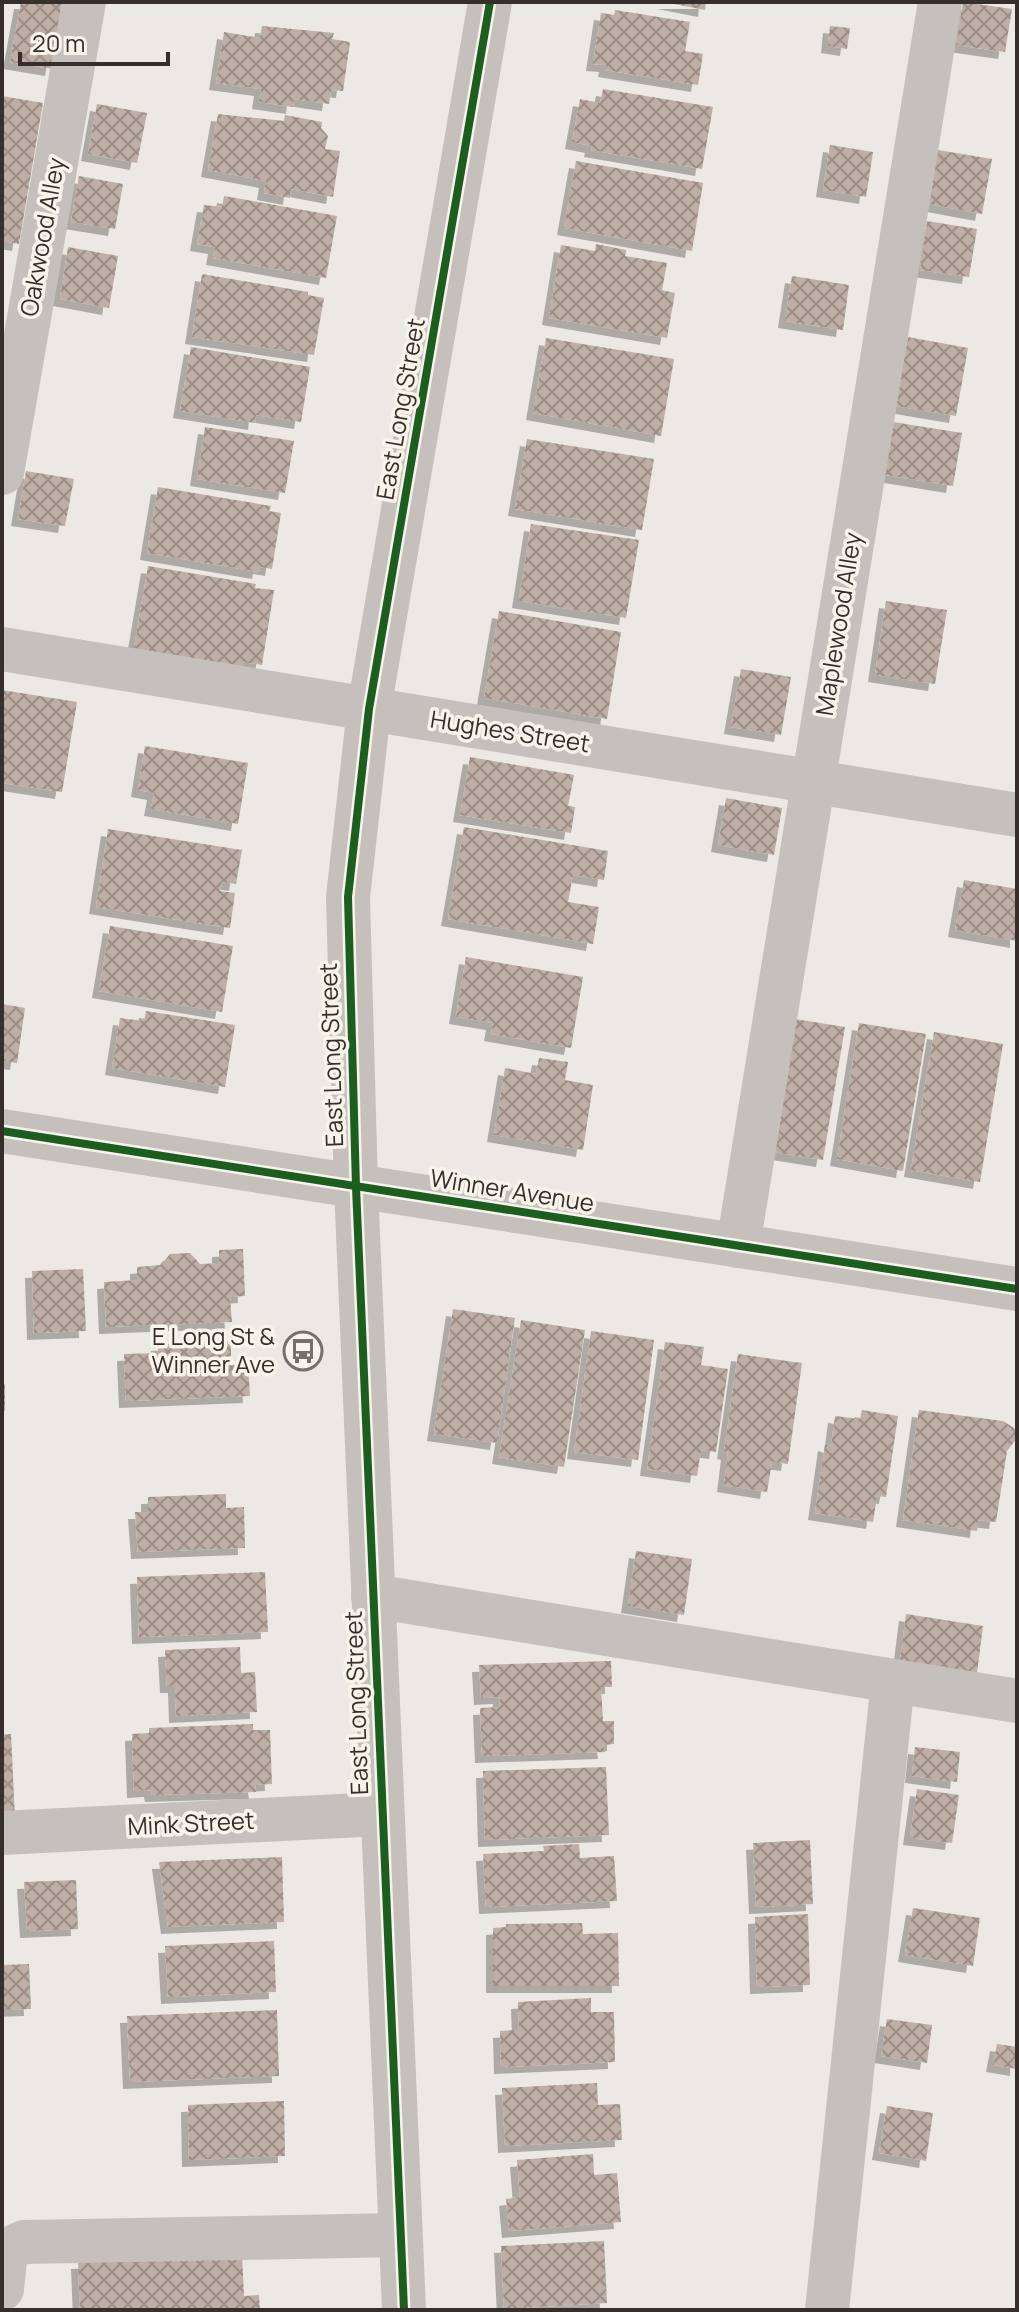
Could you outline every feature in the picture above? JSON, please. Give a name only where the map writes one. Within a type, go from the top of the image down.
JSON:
[{"type":"street","name":"Oakwood Alley","points":[[2,473],[84,2]]},
{"type":"street","name":"East Long Street","points":[[404,2310],[356,1187],[348,897],[369,709],[490,2]]},
{"type":"street","name":"Maplewood Alley","points":[[738,1246],[940,2]]},
{"type":"street","name":"Hughes Street","points":[[2,649],[1017,815]]},
{"type":"street","name":"Winner Avenue","points":[[2,1131],[1017,1289]]},
{"type":"street","points":[[373,1596],[1017,1701]]},
{"type":"street","points":[[827,2310],[893,1681]]},
{"type":"street","name":"Mink Street","points":[[2,1833],[381,1814]]},
{"type":"street","points":[[2,2289],[6,2250],[24,2242],[400,2235]]},
{"type":"building","points":[[21,2],[63,2],[52,69],[10,62]]},
{"type":"building","points":[[664,2],[706,2],[705,10]]},
{"type":"building","points":[[963,2],[1012,9],[1005,52],[956,45]]},
{"type":"building","points":[[615,10],[690,22],[685,51],[703,54],[698,85],[605,70],[606,65],[593,64],[601,13],[614,15]]},
{"type":"building","points":[[262,26],[334,33],[332,39],[350,42],[343,91],[331,90],[329,104],[294,99],[293,107],[259,102],[261,89],[216,83],[224,32],[260,38]]},
{"type":"building","points":[[830,26],[850,28],[847,49],[828,46]]},
{"type":"building","points":[[603,89],[713,107],[702,169],[591,150],[592,146],[572,142],[580,99],[600,103]]},
{"type":"building","points":[[2,96],[43,103],[19,244],[2,241]]},
{"type":"building","points":[[97,104],[147,113],[137,163],[88,154]]},
{"type":"building","points":[[218,114],[284,121],[285,115],[322,122],[321,128],[328,136],[325,149],[340,151],[333,197],[291,189],[290,198],[264,193],[266,181],[208,170]]},
{"type":"building","points":[[830,145],[873,152],[866,197],[823,190]]},
{"type":"building","points":[[938,150],[992,159],[982,214],[929,204]]},
{"type":"building","points":[[576,161],[703,183],[692,251],[564,228]]},
{"type":"building","points":[[79,176],[123,184],[115,229],[71,222]]},
{"type":"building","points":[[224,196],[337,216],[326,278],[213,258],[215,247],[197,244],[204,205],[222,207]]},
{"type":"building","points":[[927,221],[977,229],[969,277],[920,270]]},
{"type":"building","points":[[596,244],[626,250],[625,256],[667,263],[662,290],[675,293],[667,338],[549,318],[561,245],[595,251]]},
{"type":"building","points":[[68,247],[118,256],[109,308],[60,299]]},
{"type":"building","points":[[202,274],[308,292],[308,295],[324,298],[314,355],[192,337]]},
{"type":"building","points":[[792,276],[849,285],[843,330],[785,321]]},
{"type":"building","points":[[908,337],[968,348],[956,416],[896,406]]},
{"type":"building","points":[[546,338],[674,359],[661,436],[533,413]]},
{"type":"building","points":[[191,347],[310,367],[301,422],[256,415],[255,423],[180,411]]},
{"type":"building","points":[[887,421],[962,433],[953,486],[879,474]]},
{"type":"building","points":[[205,427],[294,441],[285,493],[197,479]]},
{"type":"building","points":[[527,439],[654,459],[642,530],[515,509]]},
{"type":"building","points":[[26,471],[74,479],[65,526],[18,519]]},
{"type":"building","points":[[158,487],[271,506],[269,511],[281,513],[272,569],[260,567],[259,572],[147,553]]},
{"type":"building","points":[[531,524],[639,540],[626,618],[519,601]]},
{"type":"building","points":[[148,566],[256,584],[255,588],[274,590],[262,665],[243,662],[242,666],[134,648]]},
{"type":"building","points":[[886,601],[947,610],[935,684],[875,675]]},
{"type":"building","points":[[499,611],[621,632],[607,719],[484,698]]},
{"type":"building","points":[[741,669],[791,677],[781,735],[731,727]]},
{"type":"building","points":[[2,690],[77,702],[62,792],[2,783]]},
{"type":"building","points":[[145,746],[248,763],[238,824],[151,809],[154,793],[138,790]]},
{"type":"building","points":[[470,757],[574,775],[568,806],[575,807],[571,833],[460,815]]},
{"type":"building","points":[[726,798],[782,808],[774,855],[718,845]]},
{"type":"building","points":[[464,827],[608,851],[604,880],[573,875],[568,902],[599,907],[593,944],[448,919]]},
{"type":"building","points":[[108,829],[242,850],[236,884],[222,882],[220,891],[235,893],[230,928],[96,907]]},
{"type":"building","points":[[964,880],[1017,889],[1017,941],[955,930]]},
{"type":"building","points":[[110,926],[233,946],[222,1012],[99,991]]},
{"type":"building","points":[[466,957],[583,977],[571,1048],[491,1034],[493,1023],[456,1017]]},
{"type":"building","points":[[2,1004],[25,1008],[17,1063],[2,1061]]},
{"type":"building","points":[[146,1011],[235,1025],[225,1087],[112,1068],[120,1018],[144,1021]]},
{"type":"building","points":[[776,1016],[845,1027],[823,1160],[754,1149]]},
{"type":"building","points":[[859,1023],[926,1034],[903,1171],[837,1159]]},
{"type":"building","points":[[934,1032],[1003,1044],[980,1182],[911,1170]]},
{"type":"building","points":[[539,1058],[568,1062],[565,1080],[593,1085],[583,1150],[494,1135],[505,1068],[536,1074]]},
{"type":"building","points":[[243,1249],[245,1296],[230,1297],[232,1322],[106,1327],[104,1282],[137,1280],[137,1267],[161,1265],[170,1254],[190,1253],[200,1264],[219,1263],[219,1250]]},
{"type":"building","points":[[83,1269],[86,1331],[34,1333],[32,1271]]},
{"type":"building","points":[[453,1309],[515,1318],[497,1443],[434,1434]]},
{"type":"building","points":[[521,1320],[585,1330],[564,1467],[499,1457]]},
{"type":"building","points":[[591,1331],[654,1340],[638,1460],[574,1452]]},
{"type":"building","points":[[231,1341],[231,1365],[248,1365],[250,1396],[126,1401],[124,1354],[158,1353],[158,1344]]},
{"type":"building","points":[[665,1342],[704,1347],[701,1365],[728,1369],[716,1452],[701,1450],[697,1476],[647,1469]]},
{"type":"building","points":[[738,1354],[802,1363],[788,1464],[772,1462],[767,1492],[724,1485],[728,1453],[724,1452]]},
{"type":"building","points":[[2,1384],[5,1384],[5,1411],[2,1411]]},
{"type":"building","points":[[862,1410],[898,1416],[886,1497],[877,1496],[873,1522],[815,1513],[825,1444],[831,1446],[835,1416],[860,1419]]},
{"type":"building","points":[[919,1410],[1003,1421],[1014,1428],[1017,1438],[1007,1451],[996,1522],[978,1520],[977,1531],[903,1520]]},
{"type":"building","points":[[226,1494],[226,1508],[244,1507],[245,1548],[138,1552],[135,1512],[148,1512],[148,1497]]},
{"type":"building","points":[[636,1551],[692,1559],[684,1615],[628,1606]]},
{"type":"building","points":[[265,1572],[268,1632],[139,1637],[137,1577]]},
{"type":"building","points":[[906,1614],[983,1626],[977,1673],[900,1661]]},
{"type":"building","points":[[240,1647],[241,1673],[255,1672],[257,1712],[176,1716],[175,1686],[167,1686],[165,1650]]},
{"type":"building","points":[[611,1661],[612,1687],[601,1687],[603,1721],[614,1721],[614,1744],[604,1745],[605,1752],[482,1756],[480,1708],[499,1707],[500,1697],[481,1698],[479,1665]]},
{"type":"building","points":[[253,1724],[253,1730],[270,1730],[272,1784],[255,1785],[256,1792],[152,1795],[151,1790],[134,1791],[132,1734],[149,1733],[149,1728]]},
{"type":"building","points":[[11,1734],[15,1818],[2,1818],[2,1735]]},
{"type":"building","points":[[915,1747],[960,1752],[957,1782],[912,1776]]},
{"type":"building","points":[[606,1767],[609,1835],[485,1840],[483,1771]]},
{"type":"building","points":[[917,1789],[959,1795],[952,1843],[910,1838]]},
{"type":"building","points":[[810,1840],[813,1904],[756,1907],[753,1843]]},
{"type":"building","points":[[579,1844],[580,1858],[614,1856],[617,1901],[486,1907],[483,1854],[544,1851],[543,1846]]},
{"type":"building","points":[[282,1857],[284,1922],[168,1927],[159,1862]]},
{"type":"building","points":[[76,1880],[78,1929],[27,1931],[24,1882]]},
{"type":"building","points":[[913,1908],[980,1918],[973,1966],[905,1955]]},
{"type":"building","points":[[808,1914],[810,1985],[757,1987],[755,1917]]},
{"type":"building","points":[[582,1923],[583,1934],[618,1933],[619,1986],[493,1986],[493,1928],[506,1927],[506,1924]]},
{"type":"building","points":[[274,1941],[276,1992],[168,1997],[165,1946]]},
{"type":"building","points":[[29,1964],[31,2009],[2,2010],[2,1965]]},
{"type":"building","points":[[591,1998],[591,2012],[614,2012],[615,2062],[501,2067],[500,2031],[519,2030],[518,2002]]},
{"type":"building","points":[[277,2010],[279,2076],[130,2082],[127,2016]]},
{"type":"building","points":[[887,2019],[932,2025],[927,2063],[881,2056]]},
{"type":"building","points":[[997,2044],[1017,2047],[1017,2069],[993,2065]]},
{"type":"building","points":[[597,2083],[598,2105],[620,2104],[622,2140],[505,2146],[502,2088]]},
{"type":"building","points":[[284,2101],[285,2156],[189,2160],[188,2105]]},
{"type":"building","points":[[887,2106],[933,2113],[926,2161],[879,2153]]},
{"type":"building","points":[[593,2154],[594,2175],[617,2173],[621,2222],[509,2231],[506,2199],[520,2197],[517,2160]]},
{"type":"building","points":[[604,2241],[607,2303],[504,2309],[501,2246]]},
{"type":"building","points":[[242,2255],[244,2296],[259,2295],[260,2310],[80,2310],[78,2262]]},
{"type":"cycle path","points":[[404,2310],[356,1187],[348,897],[369,709],[490,2]]},
{"type":"cycle path","points":[[2,1131],[1017,1289]]},
{"type":"place","name":"E Long St & Winner Ave","points":[[303,1351]]}]
